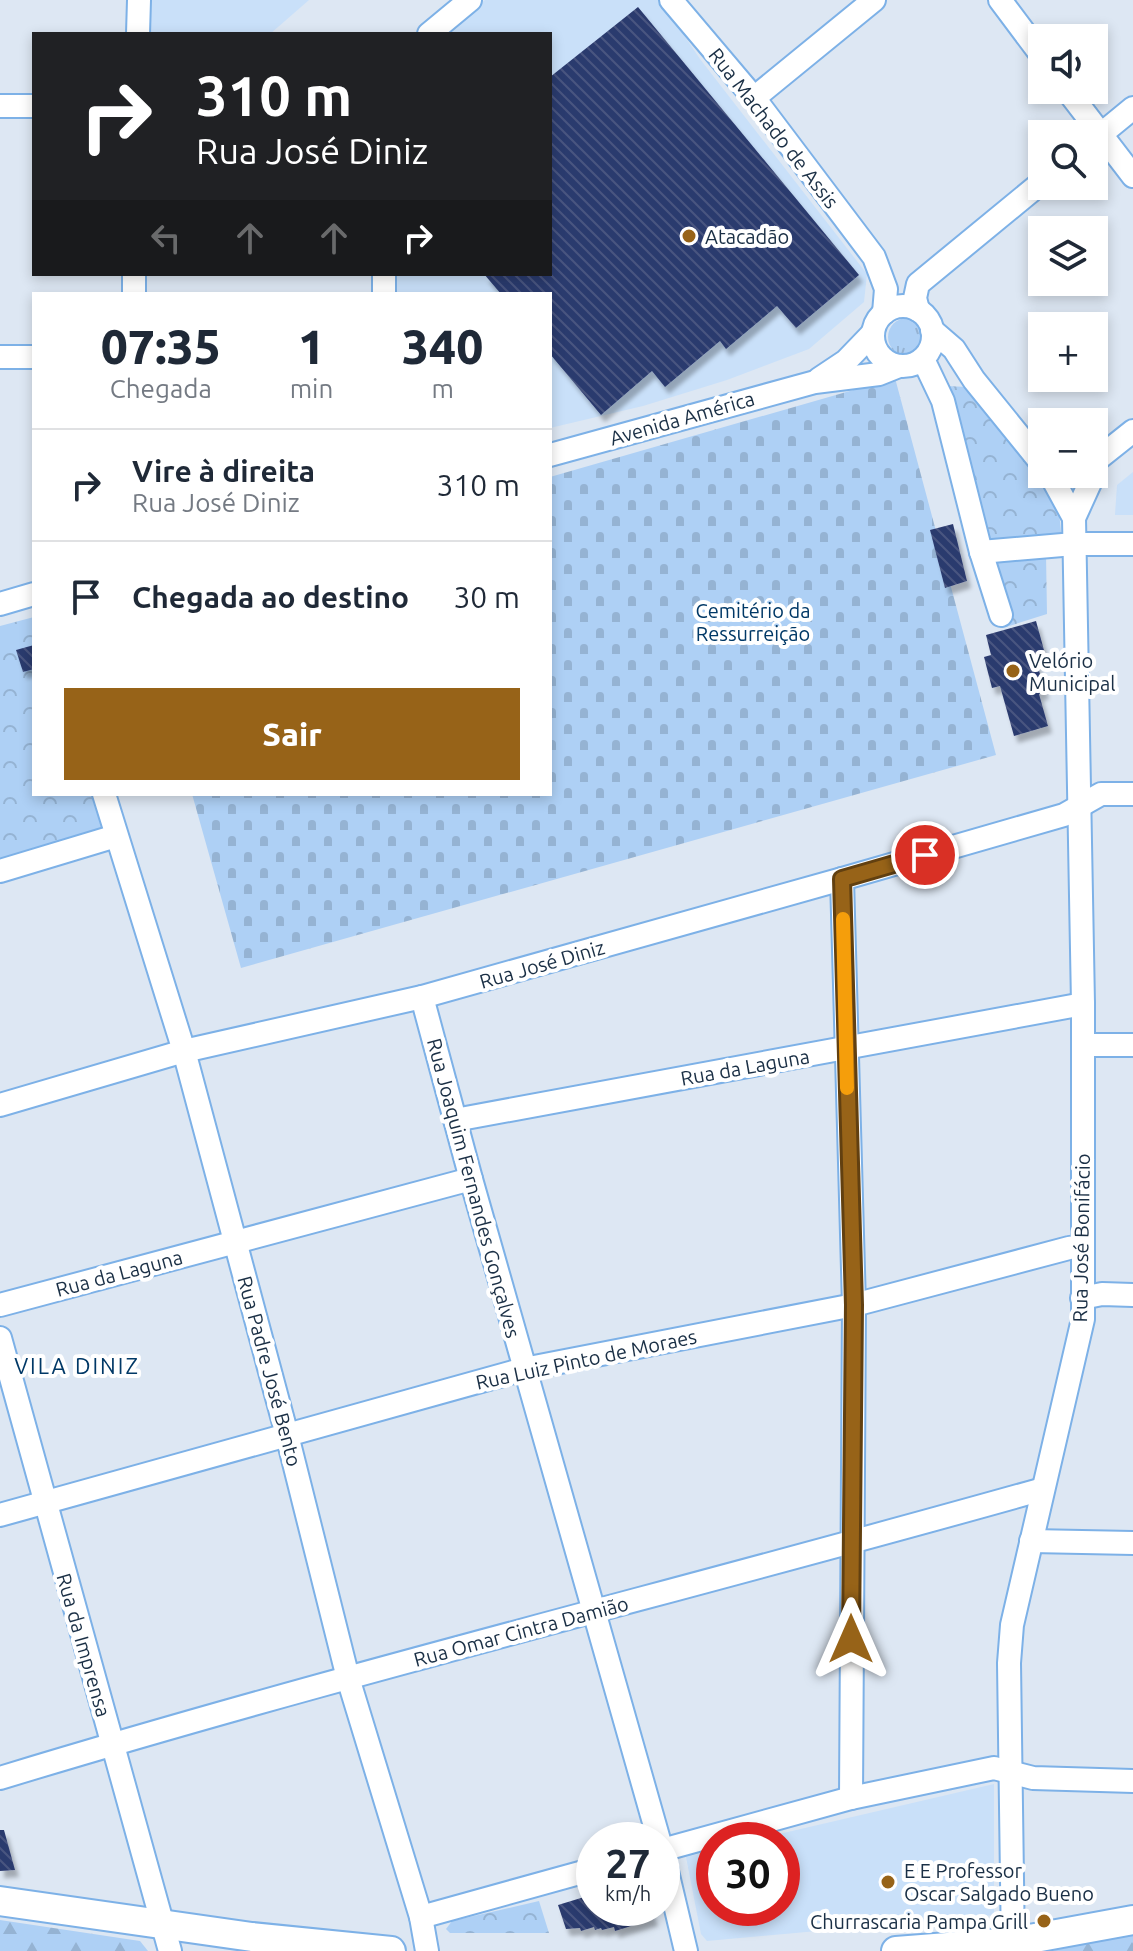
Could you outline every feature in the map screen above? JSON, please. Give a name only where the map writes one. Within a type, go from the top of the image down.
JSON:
[{"type":"main road","points":[[0,1901],[252,1937],[391,1951]]},
{"type":"main road","points":[[896,1951],[1013,1946],[1133,1920]]},
{"type":"street","points":[[138,32],[139,0]]},
{"type":"street","points":[[431,32],[470,0]]},
{"type":"street","name":"Rua Machado de Assis","points":[[671,0],[754,98],[874,257],[886,289],[884,313]]},
{"type":"street","points":[[754,98],[874,0]]},
{"type":"street","points":[[1000,0],[1028,37]]},
{"type":"street","points":[[0,106],[32,106]]},
{"type":"street","points":[[1108,128],[1133,108]]},
{"type":"street","points":[[1108,149],[1133,176]]},
{"type":"street","points":[[918,310],[915,298],[918,284],[1028,194]]},
{"type":"street","name":"Rua Machado de Assis","points":[[874,257],[918,284]]},
{"type":"street","points":[[974,380],[913,362],[883,359],[873,342],[873,333],[884,313],[904,306],[924,315],[932,330],[954,349],[974,380],[1028,443]]},
{"type":"street","points":[[913,362],[932,345],[932,330]]},
{"type":"street","name":"Avenida América","points":[[815,382],[846,361],[873,333]]},
{"type":"street","points":[[0,357],[32,357]]},
{"type":"street","points":[[913,362],[943,401],[981,552],[1001,615]]},
{"type":"street","name":"Avenida América","points":[[552,454],[815,382],[879,374],[913,362]]},
{"type":"street","points":[[1108,455],[1133,431]]},
{"type":"street","points":[[1061,488],[1074,518]]},
{"type":"street","points":[[1074,518],[1086,488]]},
{"type":"street","name":"Rua José Bonifácio","points":[[1013,1946],[1009,1663],[1012,1625],[1083,1319],[1083,1004],[1074,518]]},
{"type":"street","points":[[981,552],[1074,544],[1133,544]]},
{"type":"street","points":[[0,604],[32,595]]},
{"type":"street","name":"Rua José Diniz","points":[[0,1105],[184,1051],[422,997],[842,879],[1064,815],[1101,794],[1133,794]]},
{"type":"street","name":"Rua Padre José Bento","points":[[105,796],[184,1051],[287,1435],[348,1678],[421,1917],[427,1951]]},
{"type":"street","points":[[0,871],[116,836]]},
{"type":"street","points":[[842,879],[854,1305],[851,1798]]},
{"type":"street","name":"Rua Joaquim Fernandes Gonçalves","points":[[422,997],[524,1369],[654,1822]]},
{"type":"street","name":"Rua da Laguna","points":[[455,1120],[1083,1004]]},
{"type":"street","points":[[1083,1045],[1133,1045]]},
{"type":"street","name":"Rua da Laguna","points":[[0,1305],[471,1179]]},
{"type":"street","name":"Rua Luiz Pinto de Moraes","points":[[0,1515],[524,1369],[854,1305],[1083,1246]]},
{"type":"street","points":[[1082,1298],[1102,1294],[1133,1295]]},
{"type":"street","name":"Rua da Imprensa","points":[[0,1338],[170,1951]]},
{"type":"street","name":"Rua Omar Cintra Damião","points":[[0,1778],[348,1678],[1043,1489]]},
{"type":"street","points":[[1031,1541],[1133,1543]]},
{"type":"street","points":[[680,1845],[851,1798],[994,1768],[1033,1778],[1133,1781]]},
{"type":"street","points":[[421,1917],[576,1874]]},
{"type":"street","points":[[680,1926],[686,1951]]},
{"type":"shaded area","points":[[143,0],[309,0],[272,32],[142,32]]},
{"type":"shaded area","name":"Atacadão","points":[[485,0],[660,0],[700,59],[867,274],[864,302],[809,349],[727,380],[643,406],[552,428],[552,292],[396,292],[396,276],[552,276],[552,32],[445,32]]},
{"type":"shaded area","points":[[1133,472],[1133,515],[1115,515],[1117,485]]},
{"type":"shaded area","name":"E E Professor Oscar Salgado Bueno","points":[[994,1784],[994,1915],[707,1941],[699,1926],[800,1926],[800,1829]]},
{"type":"shaded area","name":"E E Professor Oscar Salgado Bueno","points":[[696,1854],[696,1908],[686,1857]]},
{"type":"green space","points":[[907,318],[920,324],[926,337],[920,350],[907,356],[894,350],[888,337],[894,324]]},
{"type":"green space","name":"Cemitério da Ressurreição","points":[[895,378],[996,755],[241,968],[193,796],[552,796],[552,476]]},
{"type":"green space","points":[[947,386],[967,387],[1028,460],[1028,488],[1047,488],[1059,512],[1063,551],[1046,554],[1047,614],[1006,627],[985,531]]},
{"type":"green space","points":[[32,618],[32,796],[97,796],[106,833],[0,863],[0,626]]},
{"type":"green space","points":[[539,1901],[549,1933],[450,1933],[446,1929],[452,1921]]},
{"type":"green space","points":[[0,1920],[140,1941],[148,1951],[0,1951]]},
{"type":"green space","points":[[1133,1934],[1133,1951],[1051,1951]]},
{"type":"building","name":"Atacadão","points":[[638,7],[859,275],[796,328],[777,306],[726,349],[720,341],[665,387],[652,371],[601,415],[552,356],[552,292],[499,292],[486,276],[552,276],[552,75]]},
{"type":"building","points":[[953,524],[967,581],[945,588],[930,530]]},
{"type":"building","name":"Velório Municipal","points":[[1036,621],[1044,650],[1034,653],[1045,692],[1039,694],[1048,726],[1014,736],[1000,686],[992,688],[984,657],[991,655],[986,635]]},
{"type":"building","points":[[32,646],[32,670],[23,672],[16,650]]},
{"type":"building","points":[[0,1830],[4,1830],[15,1870],[0,1871]]},
{"type":"building","points":[[576,1900],[576,1926],[631,1926],[615,1931],[614,1927],[595,1930],[594,1927],[581,1931],[580,1928],[566,1929],[558,1905]]},
{"type":"slow traffic","points":[[843,919],[847,1088]]},
{"type":"place","name":"Atacadão","points":[[689,236]]},
{"type":"place","name":"Velório Municipal","points":[[1013,671]]},
{"type":"place","name":"E E Professor Oscar Salgado Bueno","points":[[888,1882]]},
{"type":"place","name":"Churrascaria Pampa Grill","points":[[1044,1921]]},
{"type":"district","name":"VILA DINIZ","points":[[77,1365]]},
{"type":"route","points":[[851,1639],[854,1305],[842,879],[925,855]]}]
